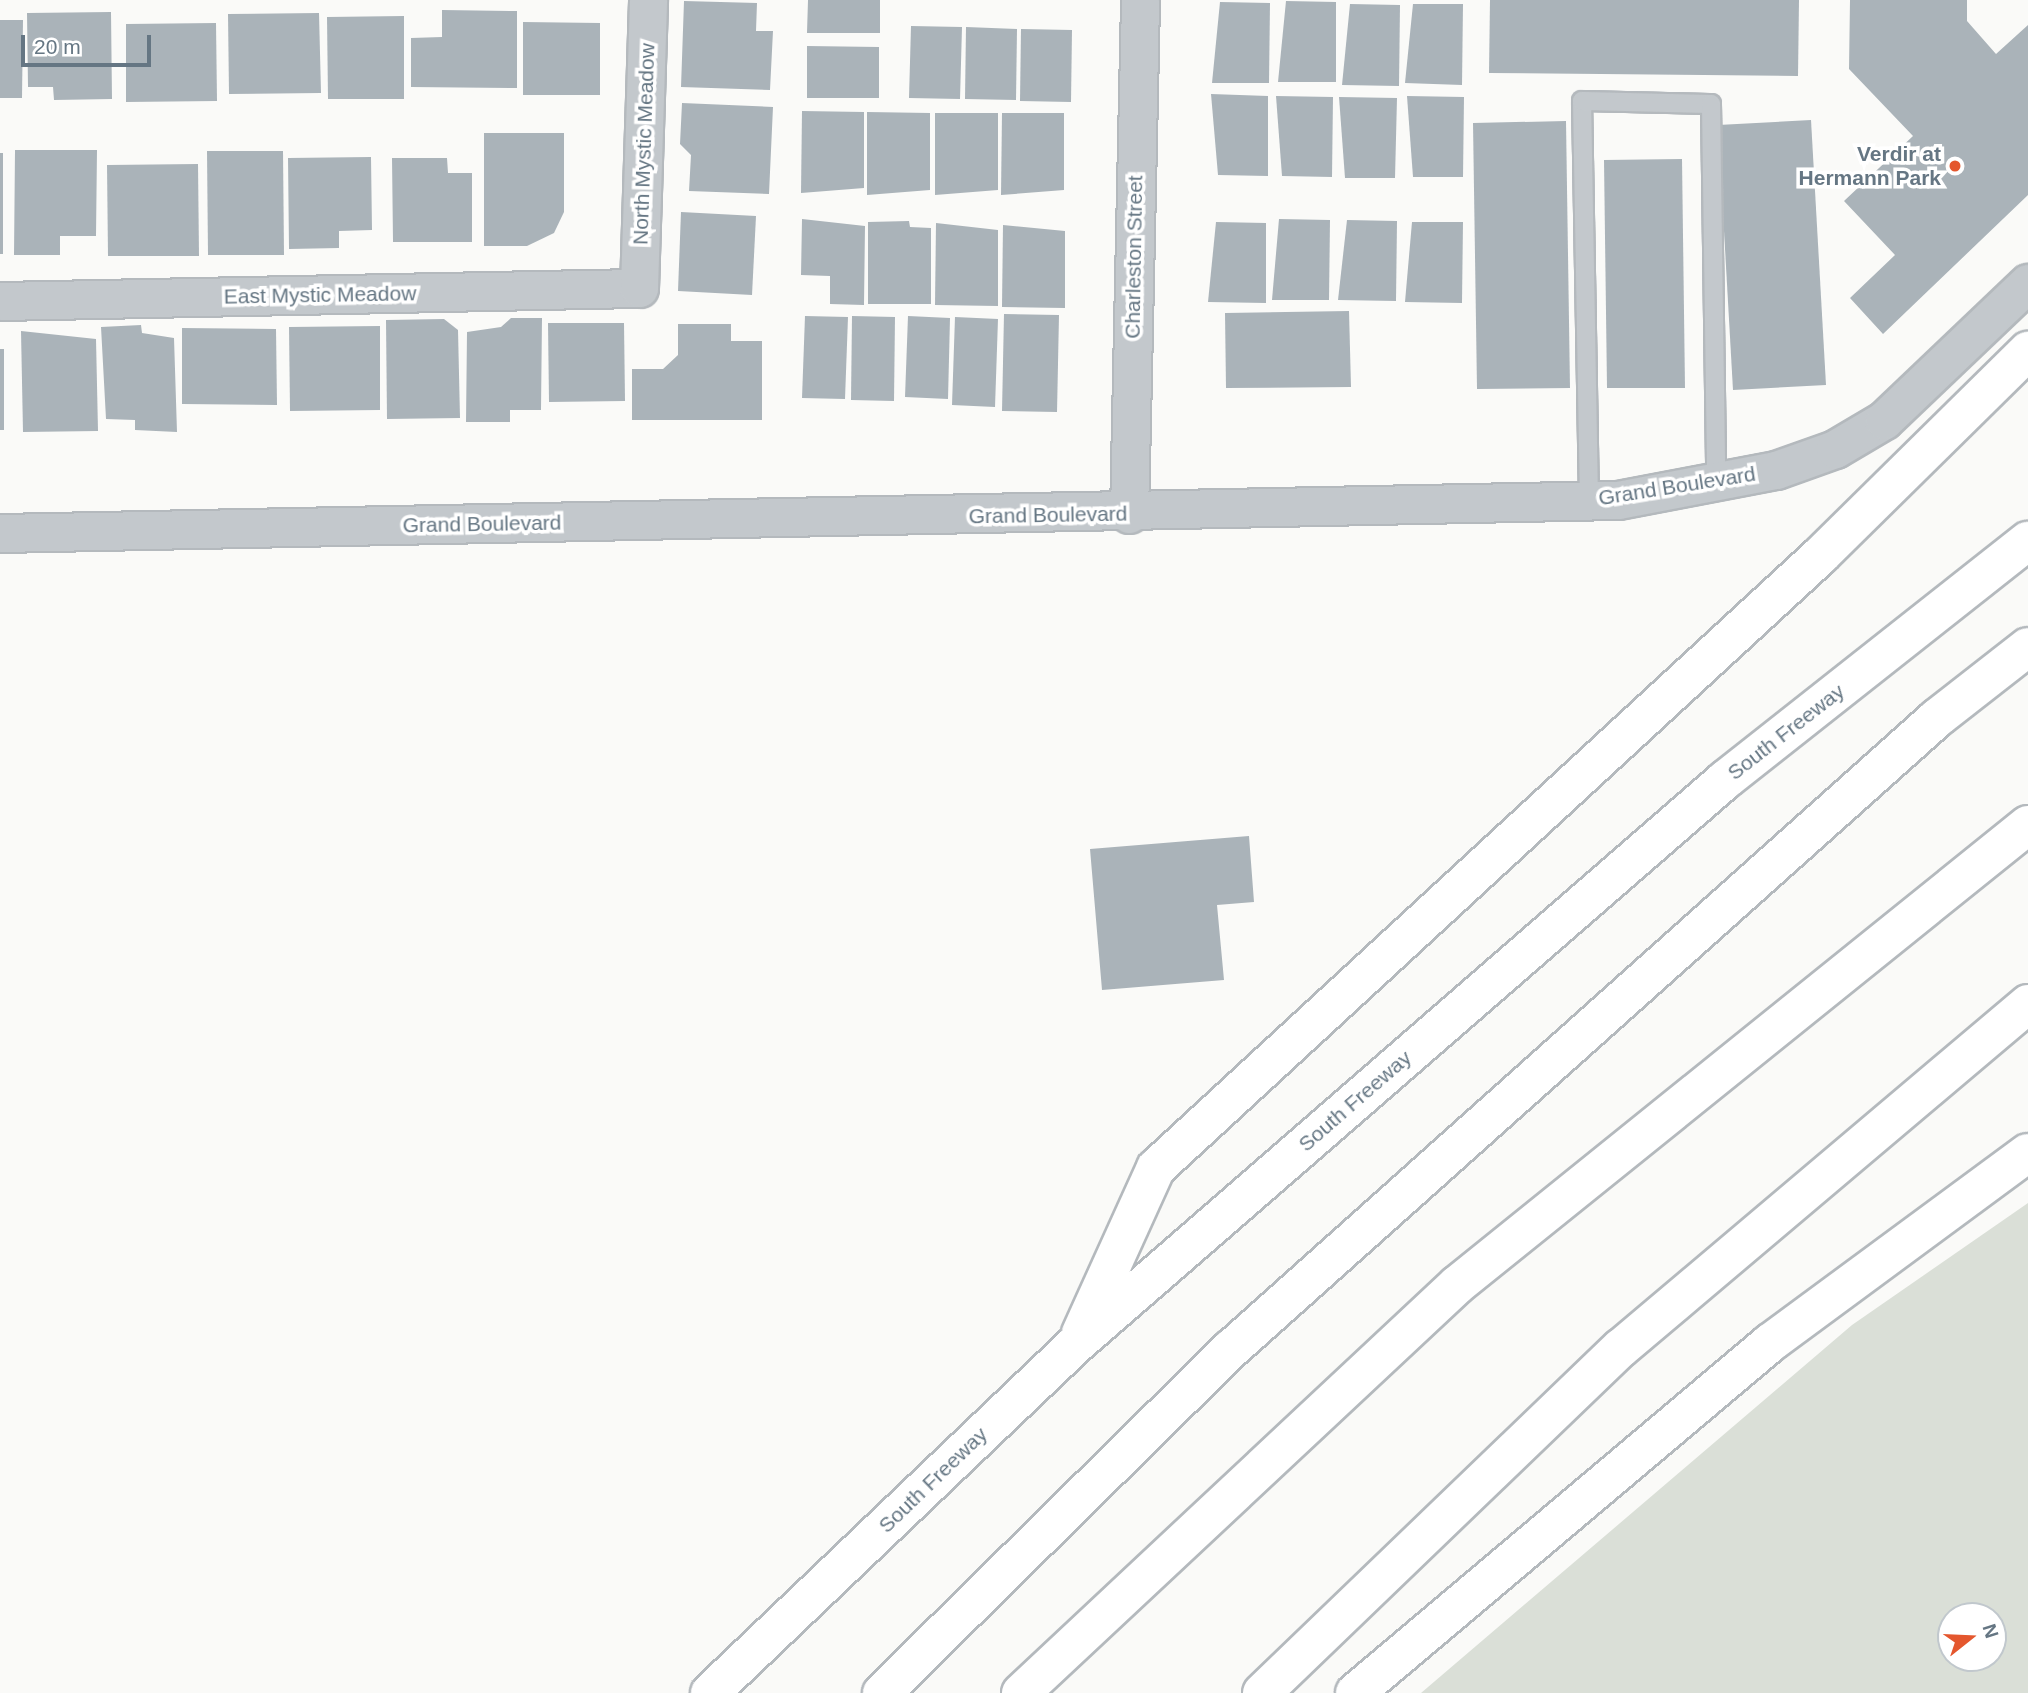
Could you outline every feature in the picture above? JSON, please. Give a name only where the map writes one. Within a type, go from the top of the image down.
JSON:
[{"type":"highway","points":[[1076,1344],[1156,1168],[1821,555],[2028,351]]},
{"type":"highway","name":"South Freeway","points":[[710,1693],[1076,1344],[1725,780],[2028,541]]},
{"type":"highway","points":[[882,1693],[1230,1350],[1937,718],[2028,647]]},
{"type":"highway","points":[[1021,1693],[1457,1285],[2028,824]]},
{"type":"highway","points":[[1262,1693],[1621,1349],[2028,1004]]},
{"type":"highway","points":[[1355,1693],[1770,1343],[2028,1153]]},
{"type":"street","name":"North Mystic Meadow","points":[[639,288],[648,0]]},
{"type":"street","name":"Charleston Street","points":[[1129,514],[1140,0]]},
{"type":"street","name":"Grand Boulevard","points":[[0,533],[1129,514],[1589,500],[1716,482],[1835,449],[1884,420],[2028,284]]},
{"type":"street","name":"East Mystic Meadow","points":[[0,301],[639,288]]},
{"type":"lane","points":[[1589,500],[1582,101],[1711,104],[1716,482]]},
{"type":"shaded area","points":[[2028,1203],[2028,1693],[1421,1693],[1852,1325]]},
{"type":"building","points":[[808,0],[880,0],[880,33],[807,33]]},
{"type":"building","points":[[1490,0],[1799,0],[1798,76],[1489,73]]},
{"type":"building","name":"Verdir at Hermann Park","points":[[1850,0],[1967,0],[1967,21],[1996,54],[2028,25],[2028,195],[1883,334],[1850,298],[1895,255],[1844,201],[1913,136],[1849,69]]},
{"type":"building","points":[[684,1],[757,3],[756,31],[773,31],[770,90],[681,87]]},
{"type":"building","points":[[1286,1],[1336,2],[1336,82],[1278,82]]},
{"type":"building","points":[[1220,2],[1270,3],[1269,83],[1212,83]]},
{"type":"building","points":[[1350,4],[1400,5],[1399,86],[1342,85]]},
{"type":"building","points":[[1413,4],[1463,4],[1462,85],[1405,83]]},
{"type":"building","points":[[442,10],[517,11],[517,88],[411,87],[411,38],[442,37]]},
{"type":"building","points":[[111,12],[112,99],[54,100],[53,87],[28,87],[27,13]]},
{"type":"building","points":[[319,13],[321,93],[229,94],[228,14]]},
{"type":"building","points":[[404,16],[404,99],[328,99],[327,17]]},
{"type":"building","points":[[0,20],[23,20],[22,98],[0,98]]},
{"type":"building","points":[[523,22],[600,23],[600,95],[523,95]]},
{"type":"building","points":[[216,23],[217,101],[126,102],[126,24]]},
{"type":"building","points":[[911,26],[962,27],[960,99],[909,98]]},
{"type":"building","points":[[966,27],[1017,29],[1016,100],[965,99]]},
{"type":"building","points":[[1021,29],[1072,30],[1071,102],[1020,101]]},
{"type":"building","points":[[807,46],[879,47],[879,98],[807,98]]},
{"type":"building","points":[[1211,94],[1268,96],[1268,176],[1218,175]]},
{"type":"building","points":[[1276,96],[1333,97],[1332,177],[1282,176]]},
{"type":"building","points":[[1407,96],[1464,97],[1463,177],[1413,177]]},
{"type":"building","points":[[1339,97],[1397,98],[1395,178],[1345,178]]},
{"type":"building","points":[[682,103],[773,107],[769,194],[689,191],[691,155],[680,144]]},
{"type":"building","points":[[802,111],[864,112],[864,188],[801,193]]},
{"type":"building","points":[[867,112],[930,113],[930,190],[867,195]]},
{"type":"building","points":[[935,113],[998,113],[998,190],[935,195]]},
{"type":"building","points":[[1002,113],[1064,113],[1064,190],[1001,195]]},
{"type":"building","points":[[1811,120],[1826,385],[1733,390],[1718,125]]},
{"type":"building","points":[[1566,121],[1570,388],[1477,389],[1473,123]]},
{"type":"building","points":[[484,133],[564,133],[564,212],[554,233],[527,246],[484,246]]},
{"type":"building","points":[[15,150],[97,150],[96,236],[60,236],[60,255],[14,255]]},
{"type":"building","points":[[207,151],[283,151],[284,255],[208,255]]},
{"type":"building","points":[[0,153],[3,153],[3,254],[0,254]]},
{"type":"building","points":[[371,157],[372,230],[339,231],[339,248],[289,249],[288,158]]},
{"type":"building","points":[[392,158],[447,158],[448,173],[472,173],[472,242],[393,242]]},
{"type":"building","points":[[1682,159],[1685,388],[1607,388],[1604,160]]},
{"type":"building","points":[[198,164],[199,256],[108,256],[107,165]]},
{"type":"building","points":[[681,212],[756,216],[752,295],[678,291]]},
{"type":"building","points":[[802,219],[865,226],[864,305],[830,304],[830,276],[801,275]]},
{"type":"building","points":[[1279,219],[1330,220],[1329,300],[1272,300]]},
{"type":"building","points":[[1347,220],[1397,221],[1396,301],[1338,300]]},
{"type":"building","points":[[909,221],[910,227],[931,228],[931,304],[868,304],[868,222]]},
{"type":"building","points":[[1216,222],[1266,223],[1266,303],[1208,302]]},
{"type":"building","points":[[1412,222],[1463,222],[1462,303],[1405,302]]},
{"type":"building","points":[[936,223],[998,230],[998,306],[935,305]]},
{"type":"building","points":[[1003,225],[1065,231],[1065,308],[1002,307]]},
{"type":"building","points":[[1349,311],[1351,387],[1226,388],[1225,313]]},
{"type":"building","points":[[1004,314],[1059,315],[1057,412],[1002,411]]},
{"type":"building","points":[[805,316],[848,317],[845,399],[802,398]]},
{"type":"building","points":[[852,316],[895,317],[894,401],[851,400]]},
{"type":"building","points":[[908,316],[950,318],[948,399],[905,397]]},
{"type":"building","points":[[955,317],[998,319],[995,407],[952,405]]},
{"type":"building","points":[[511,318],[542,318],[541,410],[510,410],[510,422],[466,422],[467,332],[501,327]]},
{"type":"building","points":[[444,319],[458,330],[460,418],[387,419],[386,320]]},
{"type":"building","points":[[548,323],[624,323],[625,401],[549,402]]},
{"type":"building","points":[[678,324],[731,324],[731,341],[762,341],[762,420],[632,420],[632,369],[663,369],[678,355]]},
{"type":"building","points":[[141,325],[142,333],[174,338],[177,432],[135,430],[135,420],[106,419],[101,327]]},
{"type":"building","points":[[380,326],[380,410],[290,411],[289,327]]},
{"type":"building","points":[[182,328],[276,329],[277,405],[182,404]]},
{"type":"building","points":[[21,331],[96,339],[98,431],[23,432]]},
{"type":"building","points":[[0,349],[4,349],[4,430],[0,430]]},
{"type":"building","points":[[1249,836],[1254,902],[1217,905],[1224,980],[1102,990],[1090,849]]},
{"type":"place","name":"Verdir at Hermann Park","points":[[1955,166]]}]
